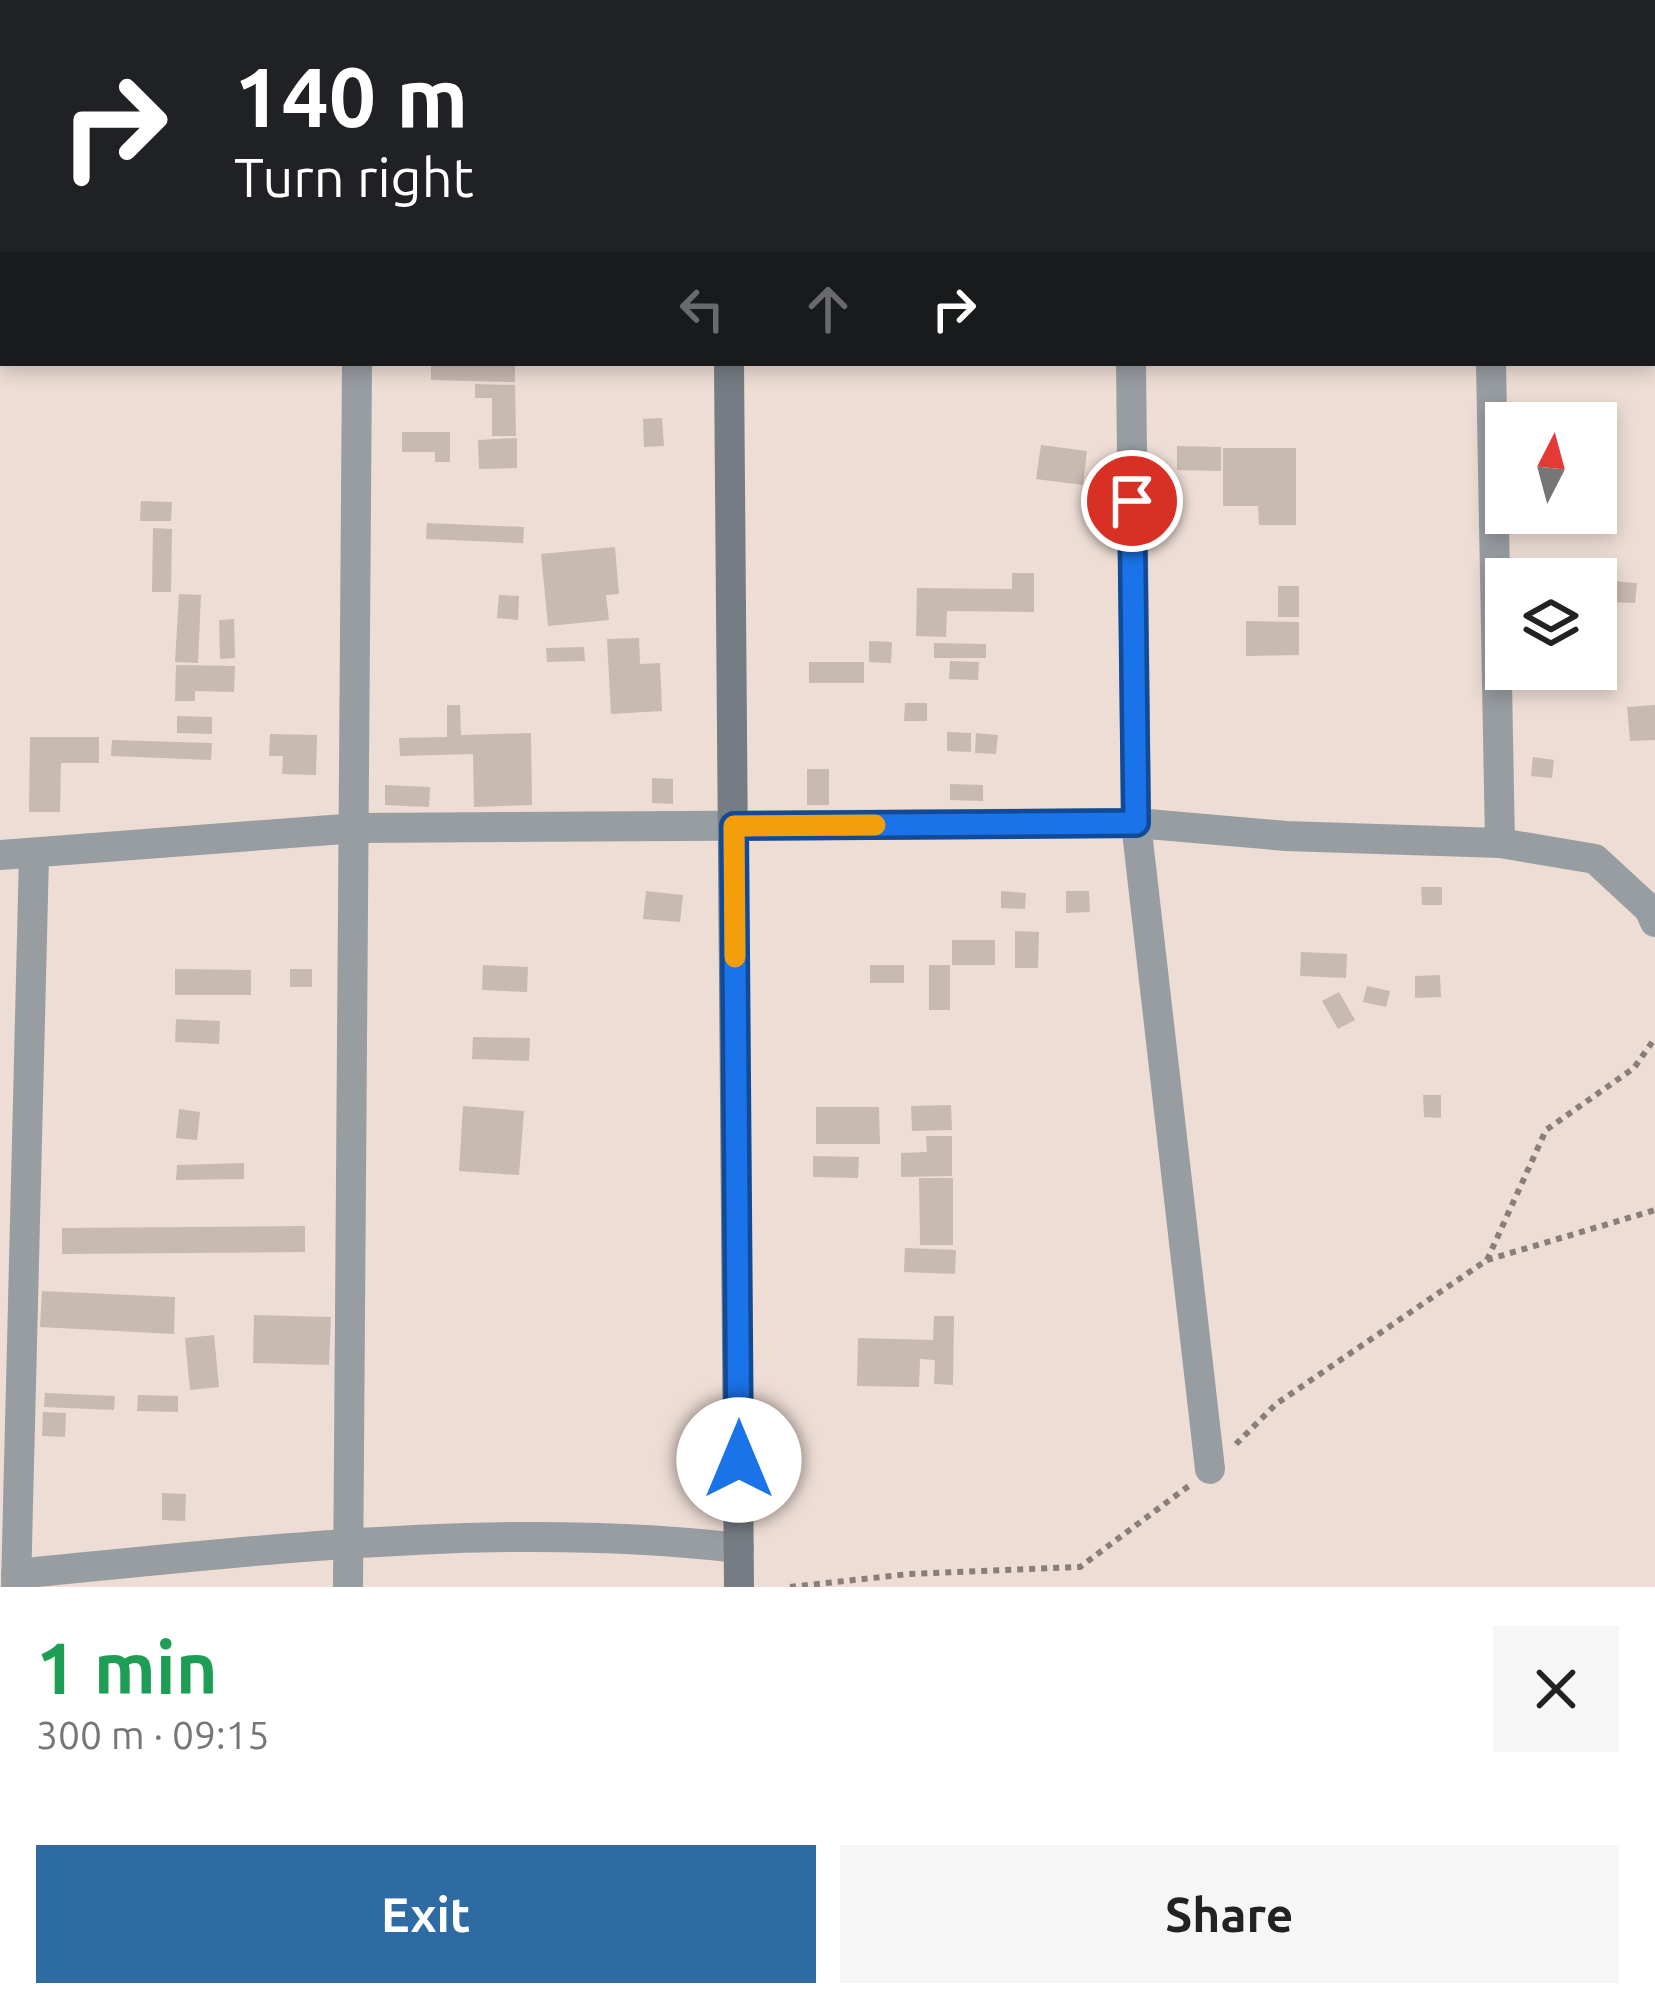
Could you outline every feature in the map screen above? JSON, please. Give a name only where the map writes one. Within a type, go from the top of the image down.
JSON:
[{"type":"street","points":[[348,1587],[357,366]]},
{"type":"street","points":[[728,366],[739,1587]]},
{"type":"street","points":[[1131,366],[1136,823],[1210,1469]]},
{"type":"street","points":[[1491,366],[1500,843]]},
{"type":"street","points":[[0,855],[357,828],[1136,823],[1286,836],[1500,843],[1595,860],[1648,909],[1655,922]]},
{"type":"street","points":[[34,856],[16,1581],[346,1542],[649,1538],[739,1548]]},
{"type":"path","points":[[1487,1260],[1546,1130],[1634,1067],[1655,1038]]},
{"type":"path","points":[[790,1587],[909,1574],[1080,1567],[1210,1469],[1276,1404],[1487,1260],[1655,1210]]},
{"type":"building","points":[[431,366],[515,366],[515,382],[431,380]]},
{"type":"building","points":[[475,384],[515,385],[516,436],[492,436],[492,398],[475,398]]},
{"type":"building","points":[[662,418],[664,446],[644,447],[643,419]]},
{"type":"building","points":[[402,432],[450,432],[450,462],[435,462],[435,452],[402,452]]},
{"type":"building","points":[[517,438],[517,468],[479,469],[478,440]]},
{"type":"building","points":[[1041,445],[1087,451],[1083,485],[1036,479]]},
{"type":"building","points":[[1177,446],[1221,447],[1221,471],[1177,470]]},
{"type":"building","points":[[1223,448],[1296,448],[1296,525],[1259,525],[1258,506],[1223,506]]},
{"type":"building","points":[[141,501],[172,502],[171,521],[140,521]]},
{"type":"building","points":[[427,523],[524,527],[523,543],[426,539]]},
{"type":"building","points":[[153,528],[172,529],[171,592],[152,592]]},
{"type":"building","points":[[615,547],[619,594],[606,595],[609,620],[548,626],[541,554]]},
{"type":"building","points":[[1012,573],[1034,573],[1034,612],[947,611],[946,637],[916,636],[917,588],[1012,589]]},
{"type":"building","points":[[1617,581],[1637,583],[1635,603],[1617,602]]},
{"type":"building","points":[[1278,586],[1299,586],[1299,617],[1278,617]]},
{"type":"building","points":[[179,594],[201,595],[198,663],[175,662]]},
{"type":"building","points":[[499,595],[519,596],[518,620],[497,618]]},
{"type":"building","points":[[234,619],[235,658],[220,659],[219,620]]},
{"type":"building","points":[[1246,621],[1299,622],[1299,655],[1246,656]]},
{"type":"building","points":[[639,638],[640,664],[660,663],[662,711],[611,714],[607,639]]},
{"type":"building","points":[[869,641],[892,642],[891,663],[869,662]]},
{"type":"building","points":[[934,643],[986,644],[986,658],[934,658]]},
{"type":"building","points":[[584,647],[585,661],[547,662],[546,648]]},
{"type":"building","points":[[950,661],[979,662],[978,680],[949,679]]},
{"type":"building","points":[[809,662],[864,662],[864,683],[809,683]]},
{"type":"building","points":[[176,665],[235,666],[234,692],[195,691],[195,701],[175,701]]},
{"type":"building","points":[[905,703],[927,703],[927,721],[904,721]]},
{"type":"building","points":[[447,705],[460,705],[461,735],[531,733],[532,805],[474,807],[473,754],[400,756],[399,738],[447,737]]},
{"type":"building","points":[[1655,705],[1655,740],[1630,741],[1627,707]]},
{"type":"building","points":[[177,716],[212,717],[212,734],[177,733]]},
{"type":"building","points":[[947,732],[971,733],[971,752],[947,751]]},
{"type":"building","points":[[976,733],[998,735],[996,754],[975,753]]},
{"type":"building","points":[[270,734],[317,735],[316,775],[282,774],[283,756],[269,756]]},
{"type":"building","points":[[30,737],[99,737],[99,763],[61,763],[60,812],[29,812]]},
{"type":"building","points":[[112,740],[212,743],[211,760],[111,756]]},
{"type":"building","points":[[1533,757],[1554,760],[1552,778],[1531,776]]},
{"type":"building","points":[[807,769],[829,769],[829,805],[807,805]]},
{"type":"building","points":[[652,778],[673,779],[673,804],[652,803]]},
{"type":"building","points":[[950,784],[983,785],[983,801],[950,800]]},
{"type":"building","points":[[385,785],[430,787],[429,807],[385,805]]},
{"type":"building","points":[[1421,887],[1442,887],[1442,905],[1422,905]]},
{"type":"building","points":[[646,891],[683,895],[680,922],[643,919]]},
{"type":"building","points":[[1001,891],[1026,893],[1025,909],[1001,908]]},
{"type":"building","points":[[1066,891],[1089,891],[1090,912],[1066,913]]},
{"type":"building","points":[[1015,931],[1039,932],[1038,968],[1015,968]]},
{"type":"building","points":[[952,940],[995,940],[995,965],[952,965]]},
{"type":"building","points":[[1301,952],[1347,954],[1346,978],[1300,976]]},
{"type":"building","points":[[483,965],[528,967],[527,992],[482,990]]},
{"type":"building","points":[[870,965],[904,965],[904,983],[870,983]]},
{"type":"building","points":[[929,965],[950,965],[950,1010],[929,1010]]},
{"type":"building","points":[[175,969],[251,970],[251,995],[175,995]]},
{"type":"building","points":[[290,969],[312,969],[312,987],[290,987]]},
{"type":"building","points":[[1440,975],[1441,997],[1415,998],[1415,976]]},
{"type":"building","points":[[1367,986],[1390,991],[1386,1007],[1363,1002]]},
{"type":"building","points":[[1339,992],[1355,1020],[1338,1029],[1322,1001]]},
{"type":"building","points":[[176,1019],[220,1021],[219,1044],[175,1042]]},
{"type":"building","points":[[473,1037],[530,1038],[529,1061],[472,1059]]},
{"type":"building","points":[[1423,1095],[1441,1095],[1441,1118],[1424,1117]]},
{"type":"building","points":[[951,1105],[952,1130],[912,1131],[911,1106]]},
{"type":"building","points":[[463,1106],[524,1111],[519,1175],[459,1171]]},
{"type":"building","points":[[816,1107],[879,1107],[880,1144],[816,1144]]},
{"type":"building","points":[[179,1109],[200,1112],[197,1140],[176,1138]]},
{"type":"building","points":[[926,1136],[952,1136],[952,1176],[901,1177],[901,1153],[927,1152]]},
{"type":"building","points":[[813,1156],[859,1157],[858,1178],[813,1177]]},
{"type":"building","points":[[244,1163],[244,1179],[176,1180],[177,1165]]},
{"type":"building","points":[[919,1178],[953,1178],[953,1245],[920,1245]]},
{"type":"building","points":[[305,1226],[305,1252],[62,1254],[62,1228]]},
{"type":"building","points":[[905,1248],[956,1250],[955,1274],[904,1272]]},
{"type":"building","points":[[42,1291],[175,1297],[174,1334],[40,1327]]},
{"type":"building","points":[[254,1315],[331,1317],[329,1365],[253,1363]]},
{"type":"building","points":[[934,1316],[954,1316],[953,1385],[934,1384],[935,1360],[920,1359],[919,1387],[857,1386],[858,1338],[933,1340]]},
{"type":"building","points":[[214,1335],[219,1387],[190,1390],[185,1338]]},
{"type":"building","points":[[45,1393],[115,1396],[114,1410],[44,1407]]},
{"type":"building","points":[[138,1395],[178,1396],[178,1412],[137,1411]]},
{"type":"building","points":[[43,1412],[66,1413],[65,1437],[42,1436]]},
{"type":"building","points":[[162,1493],[186,1494],[185,1521],[162,1520]]},
{"type":"slow traffic","points":[[735,957],[734,826],[875,825]]},
{"type":"route","points":[[739,1460],[734,826],[1136,823],[1132,501]]}]
